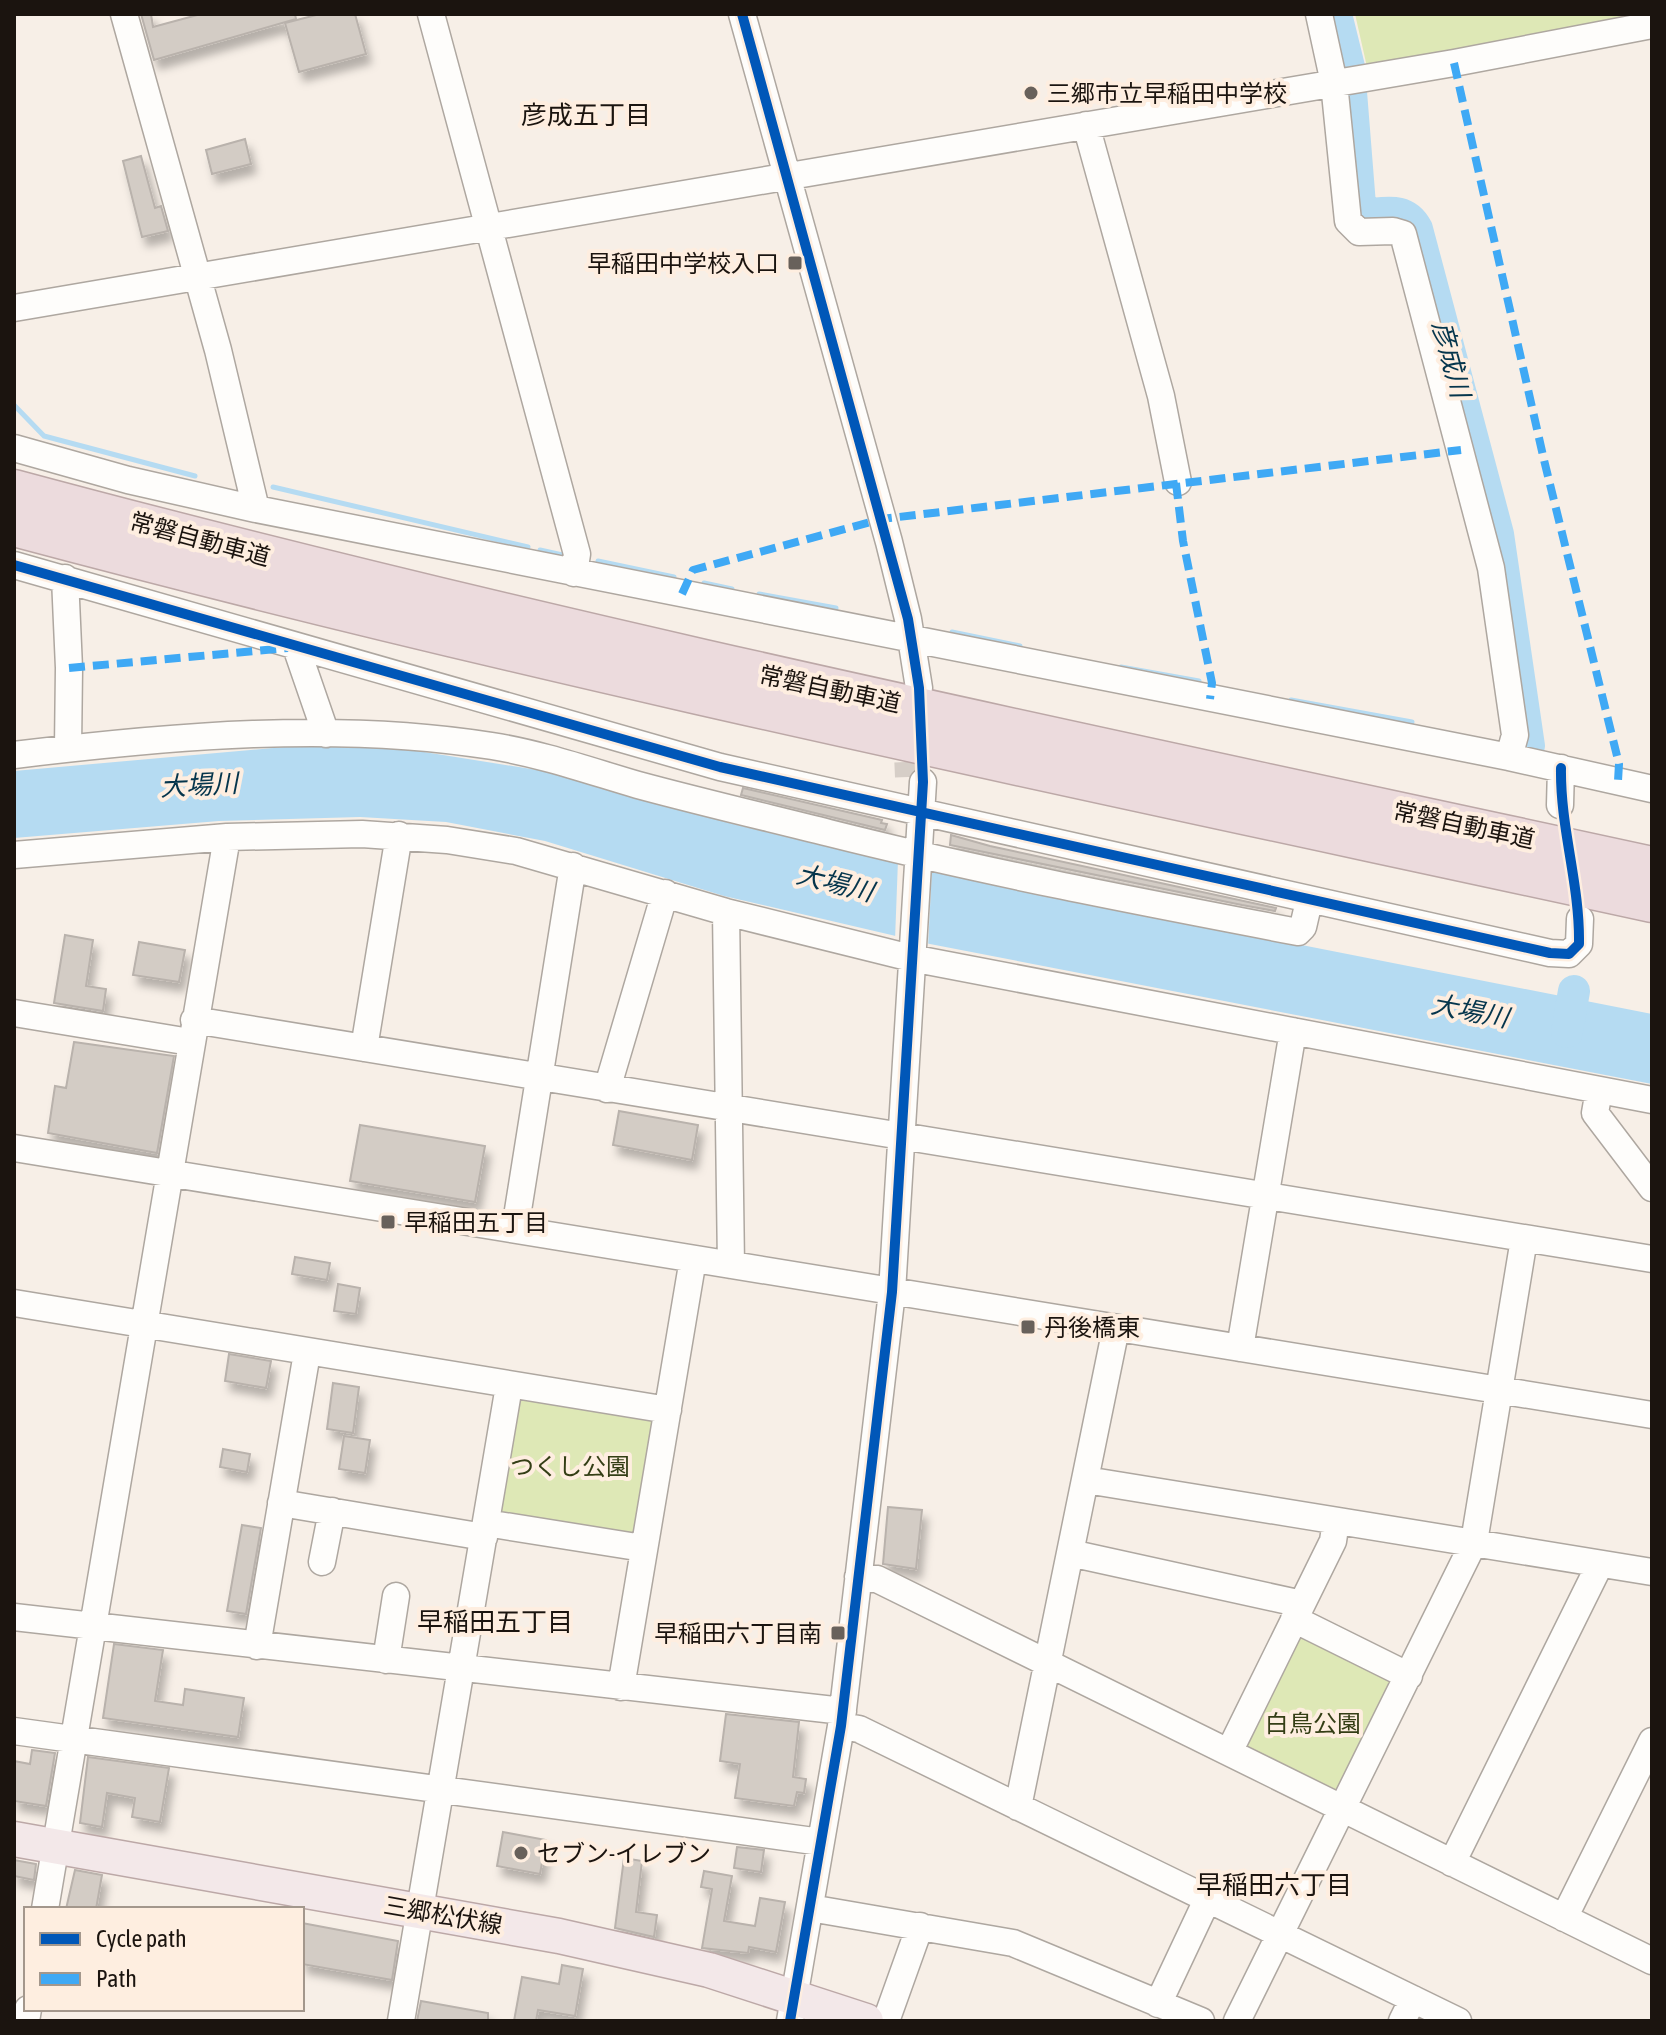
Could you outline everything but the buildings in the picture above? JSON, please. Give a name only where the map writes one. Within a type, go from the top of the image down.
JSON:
[{"type":"highway","name":"常磐自動車道","points":[[14,489],[271,558],[719,665],[1652,866]]},
{"type":"highway","name":"常磐自動車道","points":[[14,527],[264,594],[543,662],[1652,903]]},
{"type":"main road","name":"三郷松伏線","points":[[14,1839],[533,1931],[709,1970],[792,2009],[866,2021]]},
{"type":"street","points":[[124,14],[197,277],[256,509]]},
{"type":"street","points":[[431,14],[577,554],[574,573]]},
{"type":"street","points":[[742,14],[869,480],[889,542],[910,640],[911,686]]},
{"type":"street","points":[[1319,14],[1345,81],[1348,221],[1359,232],[1393,231],[1403,234],[1457,435],[1491,568],[1515,735],[1509,757]]},
{"type":"street","points":[[14,308],[1345,81],[1652,25]]},
{"type":"street","points":[[1086,125],[1161,396],[1178,482]]},
{"type":"street","points":[[14,448],[128,480],[256,509],[1509,757],[1652,789]]},
{"type":"street","points":[[14,565],[247,629],[296,647],[720,767],[1309,901],[1550,953],[1569,954],[1579,944],[1580,919]]},
{"type":"street","points":[[65,578],[69,668],[68,748]]},
{"type":"street","points":[[296,647],[326,734]]},
{"type":"street","points":[[14,755],[206,738],[326,734],[492,746],[584,767],[642,786],[916,857],[1298,932],[1303,927],[1309,901]]},
{"type":"street","points":[[632,742],[642,786]]},
{"type":"street","points":[[1560,805],[1561,768]]},
{"type":"street","points":[[792,2009],[842,1719],[892,1292],[916,857],[918,810],[915,780]]},
{"type":"street","points":[[364,1048],[399,835]]},
{"type":"street","points":[[14,855],[227,837],[399,835],[516,851],[726,912],[911,954],[1652,1100]]},
{"type":"street","points":[[45,1907],[227,837]]},
{"type":"street","points":[[515,1229],[573,866]]},
{"type":"street","points":[[607,1089],[665,893]]},
{"type":"street","points":[[726,912],[731,1265]]},
{"type":"street","points":[[14,1013],[364,1048],[1652,1259]]},
{"type":"street","points":[[1240,1348],[1293,1031]]},
{"type":"street","points":[[1599,1090],[1595,1113],[1652,1188]]},
{"type":"street","points":[[14,1148],[1652,1415]]},
{"type":"street","points":[[1237,2021],[1474,1542],[1524,1239]]},
{"type":"street","points":[[621,1687],[693,1259]]},
{"type":"street","points":[[14,1303],[668,1410]]},
{"type":"street","points":[[1018,1807],[1116,1328]]},
{"type":"street","points":[[257,1646],[307,1353]]},
{"type":"street","points":[[401,2021],[509,1386]]},
{"type":"street","points":[[1086,1480],[1652,1572]]},
{"type":"street","points":[[281,1503],[643,1548]]},
{"type":"street","points":[[322,1562],[332,1511]]},
{"type":"street","points":[[1229,1752],[1333,1541],[1336,1521]]},
{"type":"street","points":[[1070,1553],[1298,1611],[1409,1676]]},
{"type":"street","points":[[1452,1863],[1600,1564]]},
{"type":"street","points":[[858,1577],[877,1579],[1652,1961]]},
{"type":"street","points":[[386,1660],[396,1596]]},
{"type":"street","points":[[14,1617],[621,1687],[842,1719],[1279,1935],[1408,2010],[1458,2021]]},
{"type":"street","points":[[14,1731],[821,1842]]},
{"type":"street","points":[[1564,1918],[1652,1741]]},
{"type":"street","points":[[1158,2004],[1207,1900]]},
{"type":"street","points":[[810,1908],[1013,1943],[1201,2021]]},
{"type":"street","points":[[886,2021],[920,1926]]},
{"type":"green space","points":[[1355,14],[1646,14],[1367,67]]},
{"type":"green space","name":"つくし公園","points":[[518,1394],[659,1418],[637,1541],[498,1518]]},
{"type":"green space","name":"白鳥公園","points":[[1300,1629],[1394,1679],[1338,1799],[1240,1747]]},
{"type":"water","name":"大場川","points":[[295,746],[399,748],[556,773],[729,823],[932,872],[1652,1014],[1652,1084],[930,944],[724,896],[545,841],[446,822],[360,817],[219,821],[14,838],[14,771]]},
{"type":"pier","points":[[898,860],[932,868],[928,947],[895,940]]},
{"type":"waterway","name":"彦成川","points":[[1336,14],[1349,67],[1360,205],[1371,214],[1403,215],[1417,229],[1498,534],[1529,746]]},
{"type":"waterway","points":[[14,405],[44,436],[195,476]]},
{"type":"waterway","points":[[273,487],[528,547]]},
{"type":"waterway","points":[[540,550],[567,556]]},
{"type":"waterway","points":[[598,561],[674,577]]},
{"type":"waterway","points":[[704,583],[732,589]]},
{"type":"waterway","points":[[759,594],[836,608]]},
{"type":"waterway","points":[[952,632],[1020,646]]},
{"type":"waterway","points":[[1121,667],[1199,681]]},
{"type":"waterway","points":[[1291,700],[1412,722]]},
{"type":"waterway","name":"彦成川","points":[[1567,1032],[1574,991]]},
{"type":"tunnel","points":[[904,684],[908,777]]},
{"type":"marked path","points":[[1454,63],[1544,460],[1619,764],[1618,781]]},
{"type":"marked path","points":[[682,594],[693,570],[882,519],[1461,450]]},
{"type":"marked path","points":[[1176,483],[1183,541],[1212,683],[1210,699]]},
{"type":"marked path","points":[[69,668],[288,648]]},
{"type":"cycle path","points":[[742,14],[908,619],[919,688],[923,782],[892,1292],[841,1726],[790,2021]]},
{"type":"cycle path","points":[[14,565],[720,767],[1550,953],[1569,954],[1579,944],[1561,768]]},
{"type":"place","name":"三郷市立早稲田中学校","points":[[1031,93]]},
{"type":"place","name":"早稲田中学校入口","points":[[795,263]]},
{"type":"place","name":"早稲田五丁目","points":[[388,1222]]},
{"type":"place","name":"丹後橋東","points":[[1028,1327]]},
{"type":"place","name":"早稲田六丁目南","points":[[838,1633]]},
{"type":"place","name":"セブン-イレブン","points":[[521,1853]]},
{"type":"district","name":"彦成五丁目","points":[[586,115]]},
{"type":"district","name":"早稲田五丁目","points":[[495,1622]]},
{"type":"district","name":"早稲田六丁目","points":[[1274,1885]]}]
